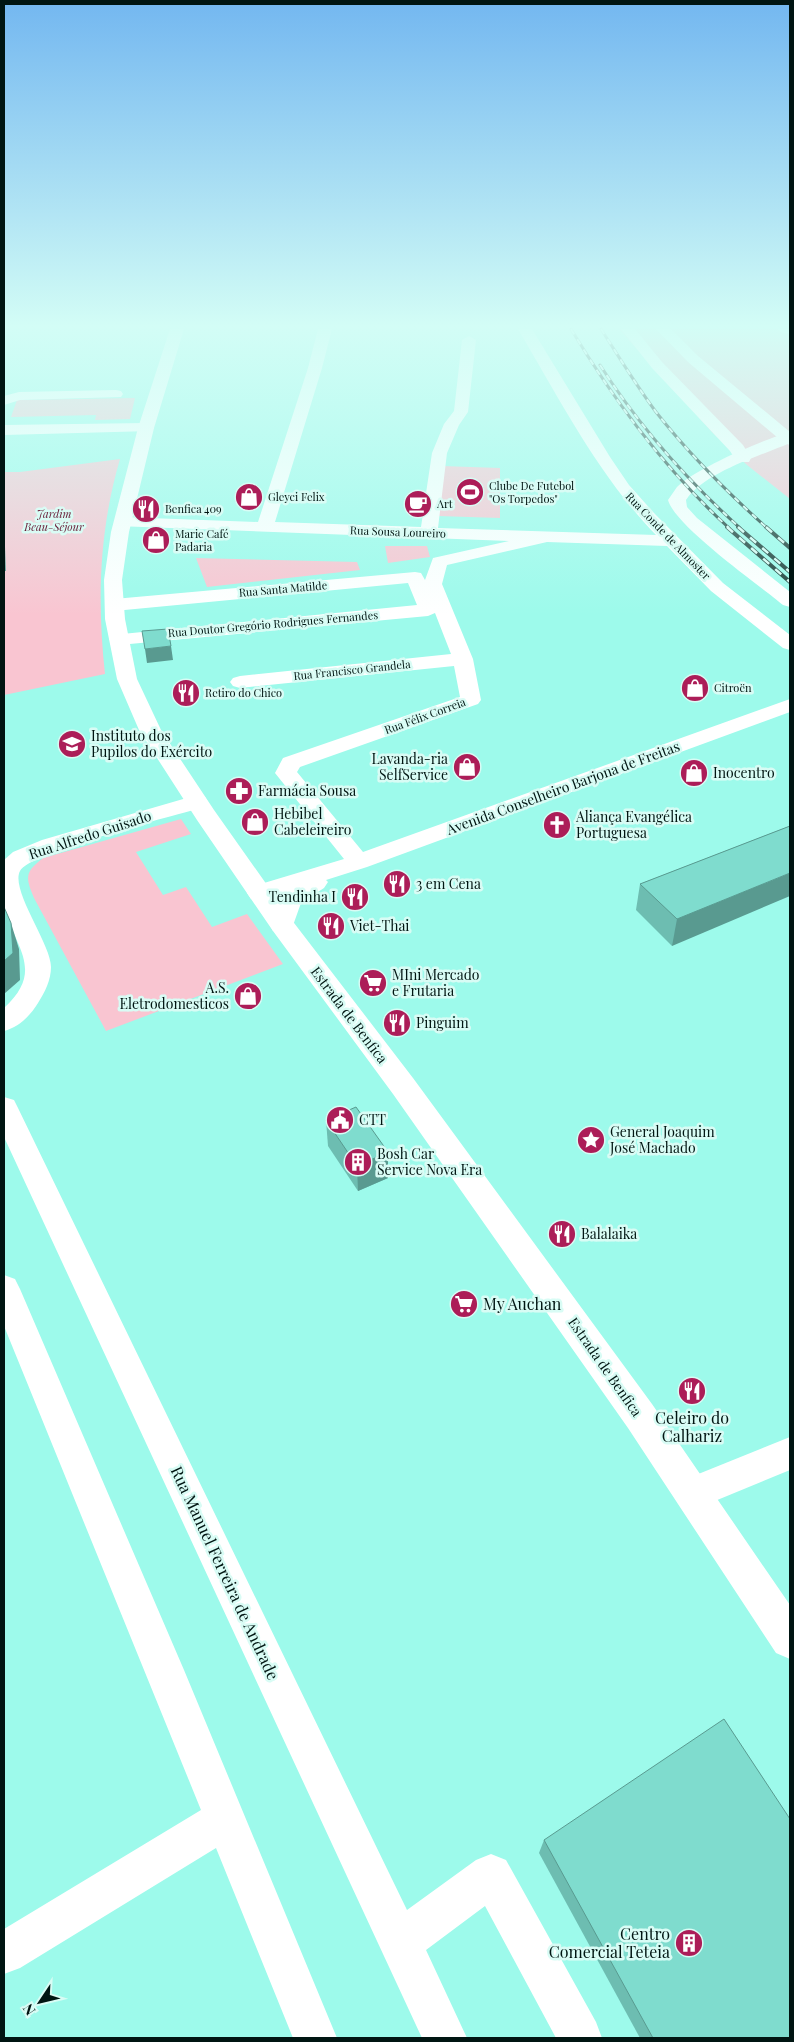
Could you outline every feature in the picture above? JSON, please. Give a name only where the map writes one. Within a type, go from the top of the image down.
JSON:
[{"type":"main road","name":"Estrada de Benfica","points":[[147,424],[123,522],[113,580],[118,639],[127,679],[150,730],[259,893],[404,1086],[693,1493],[790,1639]]},
{"type":"main road","points":[[715,424],[738,448],[743,458]]},
{"type":"main road","points":[[772,424],[790,438],[695,481],[678,496],[677,500],[679,508],[691,522],[790,601]]},
{"type":"street","points":[[265,527],[297,424]]},
{"type":"street","points":[[429,533],[440,447],[452,424]]},
{"type":"street","name":"Rua Conde de Almoster","points":[[582,424],[623,488],[672,541],[717,586],[790,644]]},
{"type":"street","points":[[4,430],[146,428]]},
{"type":"street","name":"Rua Sousa Loureiro","points":[[123,522],[672,541]]},
{"type":"street","name":"Rua Félix Correia","points":[[359,862],[286,773],[291,763],[471,700],[463,659],[434,584],[439,562],[542,538]]},
{"type":"street","name":"Rua Santa Matilde","points":[[114,604],[415,577],[428,610]]},
{"type":"street","name":"Rua Doutor Gregório Rodrigues Fernandes","points":[[118,639],[428,610]]},
{"type":"street","name":"Rua Francisco Grandela","points":[[240,682],[463,659]]},
{"type":"street","name":"Avenida Conselheiro Barjona de Freitas","points":[[259,893],[359,862],[790,705]]},
{"type":"street","name":"Rua Alfredo Guisado","points":[[4,1021],[12,1016],[33,990],[40,968],[38,957],[8,890],[7,873],[12,865],[21,858],[50,846],[197,802]]},
{"type":"street","name":"Avenida Conselheiro Barjona de Freitas","points":[[282,925],[290,899],[335,870]]},
{"type":"street","name":"Rua Manuel Ferreira de Andrade","points":[[6,1115],[445,2038]]},
{"type":"street","points":[[4,1289],[315,2038]]},
{"type":"street","points":[[693,1493],[790,1454]]},
{"type":"street","points":[[6,1952],[225,1819]]},
{"type":"street","points":[[400,1942],[491,1875],[580,2038]]},
{"type":"green space","points":[[705,424],[790,424],[790,499],[747,465]]},
{"type":"green space","name":"Jardim Beau-Séjour","points":[[120,459],[108,513],[102,566],[101,619],[105,674],[4,695],[4,472],[20,472]]},
{"type":"green space","name":"Clube De Futebol \"Os Torpedos\"","points":[[442,466],[500,468],[500,518],[438,516]]},
{"type":"green space","points":[[385,546],[427,546],[430,557],[388,563]]},
{"type":"green space","points":[[196,558],[357,562],[360,570],[207,587]]},
{"type":"green space","points":[[181,819],[191,834],[136,852],[163,895],[186,887],[212,927],[247,914],[283,964],[106,1031],[34,898],[29,885],[28,875],[33,867],[43,858]]},
{"type":"building","points":[[168,629],[171,646],[145,649],[142,631]]},
{"type":"building","points":[[790,826],[790,873],[677,919],[640,884]]},
{"type":"building","points":[[4,907],[11,923],[13,953],[4,961]]},
{"type":"building","points":[[356,1107],[388,1152],[357,1166],[326,1120]]},
{"type":"building","name":"Centro Comercial Teteia","points":[[724,1719],[790,1819],[790,2037],[653,2038],[544,1840]]},
{"type":"railway","points":[[635,424],[662,459],[729,528]]},
{"type":"railway","points":[[643,424],[682,471],[740,528]]},
{"type":"railway","points":[[666,424],[737,501],[767,528]]},
{"type":"railway","points":[[727,527],[790,582]]},
{"type":"railway","points":[[738,527],[790,572]]},
{"type":"railway","points":[[766,527],[790,548]]},
{"type":"place","name":"Clube De Futebol \"Os Torpedos\"","points":[[470,492]]},
{"type":"place","name":"Gleyci Felix","points":[[249,497]]},
{"type":"place","name":"Art","points":[[418,504]]},
{"type":"place","name":"Benfica 409","points":[[146,509]]},
{"type":"place","name":"Marie Café Padaria","points":[[156,540]]},
{"type":"place","name":"Citroën","points":[[695,688]]},
{"type":"place","name":"Retiro do Chico","points":[[186,693]]},
{"type":"place","name":"Instituto dos Pupilos do Exército","points":[[72,744]]},
{"type":"place","name":"Lavanda-ria SelfService","points":[[467,767]]},
{"type":"place","name":"Inocentro","points":[[694,773]]},
{"type":"place","name":"Farmácia Sousa","points":[[239,791]]},
{"type":"place","name":"Hebibel Cabeleireiro","points":[[255,822]]},
{"type":"place","name":"Aliança Evangélica Portuguesa","points":[[557,825]]},
{"type":"place","name":"3 em Cena","points":[[397,884]]},
{"type":"place","name":"Tendinha I","points":[[355,897]]},
{"type":"place","name":"Viet-Thai","points":[[331,926]]},
{"type":"place","name":"MIni Mercado e Frutaria","points":[[373,983]]},
{"type":"place","name":"A.S. Eletrodomesticos","points":[[248,996]]},
{"type":"place","name":"Pinguim","points":[[397,1023]]},
{"type":"place","name":"CTT","points":[[340,1120]]},
{"type":"place","name":"General Joaquim José Machado","points":[[591,1140]]},
{"type":"place","name":"Bosh Car Service Nova Era","points":[[358,1162]]},
{"type":"place","name":"Balalaika","points":[[562,1234]]},
{"type":"place","name":"My Auchan","points":[[464,1304]]},
{"type":"place","name":"Celeiro do Calhariz","points":[[692,1391]]},
{"type":"place","name":"Centro Comercial Teteia","points":[[689,1943]]}]
